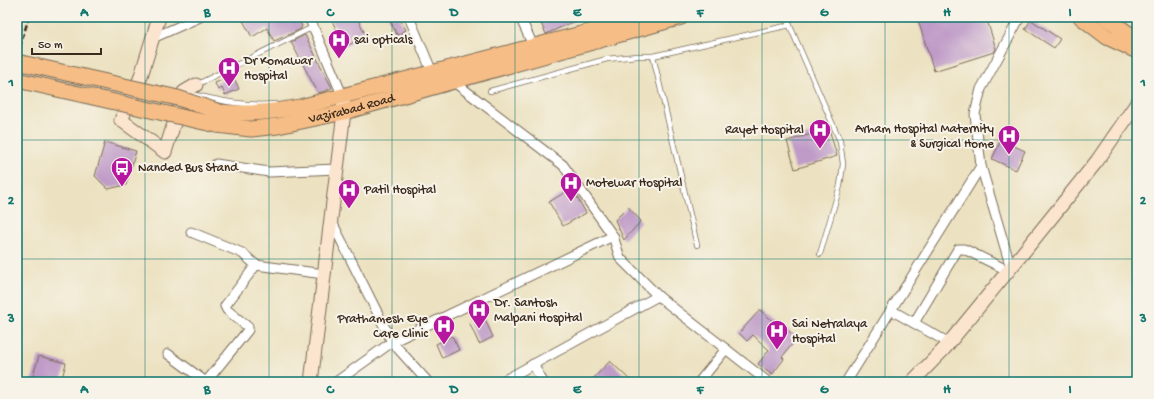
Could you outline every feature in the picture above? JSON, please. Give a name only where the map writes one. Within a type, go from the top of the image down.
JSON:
[{"type":"main road","name":"Vazirabad Road","points":[[17,62],[178,98],[218,118],[251,130],[278,126],[344,112],[454,82],[536,52],[645,17]]},
{"type":"main road","name":"Vazirabad Road","points":[[17,80],[218,118],[240,114],[266,113],[300,107],[339,93],[391,83],[432,72],[536,52],[680,17]]},
{"type":"main road","points":[[1081,17],[1107,36],[1137,51]]},
{"type":"main road","points":[[1105,17],[1129,34],[1137,37]]},
{"type":"main road","points":[[391,83],[395,98]]},
{"type":"street","points":[[160,17],[140,79],[121,120],[165,152],[184,92],[196,85]]},
{"type":"street","points":[[153,38],[200,17]]},
{"type":"street","points":[[309,17],[339,93],[344,112],[311,382]]},
{"type":"street","points":[[409,17],[432,72]]},
{"type":"street","points":[[520,17],[536,52]]},
{"type":"street","points":[[1010,269],[981,166],[975,114],[981,89],[1020,17]]},
{"type":"street","points":[[454,82],[564,165],[613,236],[620,258],[658,296],[768,382]]},
{"type":"street","points":[[912,382],[948,343],[1010,269],[1097,161],[1137,102]]},
{"type":"street","points":[[216,164],[269,172],[337,169]]},
{"type":"street","points":[[846,382],[981,166]]},
{"type":"street","points":[[331,219],[392,342],[422,380]]},
{"type":"street","points":[[191,232],[240,252],[256,265],[324,274]]},
{"type":"street","points":[[336,382],[392,342],[613,236]]},
{"type":"street","points":[[914,323],[958,249],[964,249],[1010,269]]},
{"type":"street","points":[[168,354],[206,382],[248,330],[248,327],[227,310],[225,306],[256,265]]},
{"type":"street","points":[[501,382],[658,296]]},
{"type":"street","points":[[891,310],[948,343]]},
{"type":"street","points":[[699,382],[726,349]]},
{"type":"street","points":[[533,364],[543,382]]},
{"type":"lane","points":[[786,17],[840,141],[843,164],[840,186],[820,254]]},
{"type":"lane","points":[[490,91],[606,58],[653,56],[790,25]]},
{"type":"lane","points":[[196,85],[313,27]]},
{"type":"lane","points":[[653,56],[697,245]]},
{"type":"lane","points":[[184,92],[235,103],[256,105],[280,103]]},
{"type":"building","points":[[241,17],[297,17],[302,26],[301,29],[274,41],[267,28],[252,37]]},
{"type":"building","points":[[330,17],[357,17],[366,36],[345,47]]},
{"type":"building","points":[[388,17],[399,17],[406,30],[397,35]]},
{"type":"building","points":[[538,17],[584,17],[546,34]]},
{"type":"building","points":[[917,17],[986,17],[996,49],[994,52],[934,71]]},
{"type":"building","points":[[1031,20],[1060,39],[1054,48],[1025,29]]},
{"type":"building","points":[[305,35],[332,88],[318,93],[291,42]]},
{"type":"building","points":[[227,78],[229,83],[235,80],[239,89],[225,95],[222,88],[218,90],[215,83]]},
{"type":"building","points":[[829,129],[837,156],[795,169],[787,141]]},
{"type":"building","points":[[1001,140],[1025,151],[1016,170],[992,159]]},
{"type":"building","points":[[105,142],[136,151],[126,185],[108,189],[95,176]]},
{"type":"building","points":[[572,188],[586,213],[563,226],[549,202]]},
{"type":"building","points":[[628,207],[641,221],[624,240],[615,220]]},
{"type":"building","points":[[760,310],[784,331],[786,329],[797,338],[782,357],[784,359],[772,375],[758,364],[769,350],[753,335],[747,341],[739,333]]},
{"type":"building","points":[[483,315],[493,337],[479,344],[469,322]]},
{"type":"building","points":[[452,336],[459,350],[442,358],[436,344]]},
{"type":"building","points":[[39,356],[66,363],[61,382],[31,382]]},
{"type":"building","points":[[610,361],[632,382],[590,382]]},
{"type":"railway","points":[[17,56],[29,17]]},
{"type":"place","name":"sai opticals","points":[[339,60]]},
{"type":"place","name":"Dr Komawar Hospital","points":[[229,88]]},
{"type":"place","name":"Rayet Hospital","points":[[820,150]]},
{"type":"place","name":"Arham Hospital Maternity & Surgical Home","points":[[1009,156]]},
{"type":"place","name":"Nanded Bus Stand","points":[[122,188]]},
{"type":"place","name":"Motewar Hospital","points":[[571,202]]},
{"type":"place","name":"Patil Hospital","points":[[349,210]]},
{"type":"place","name":"Dr. Santosh Malpani Hospital","points":[[479,330]]},
{"type":"place","name":"Prathamesh Eye Care Clinic","points":[[444,346]]},
{"type":"place","name":"Sai Netralaya Hospital","points":[[777,350]]}]
